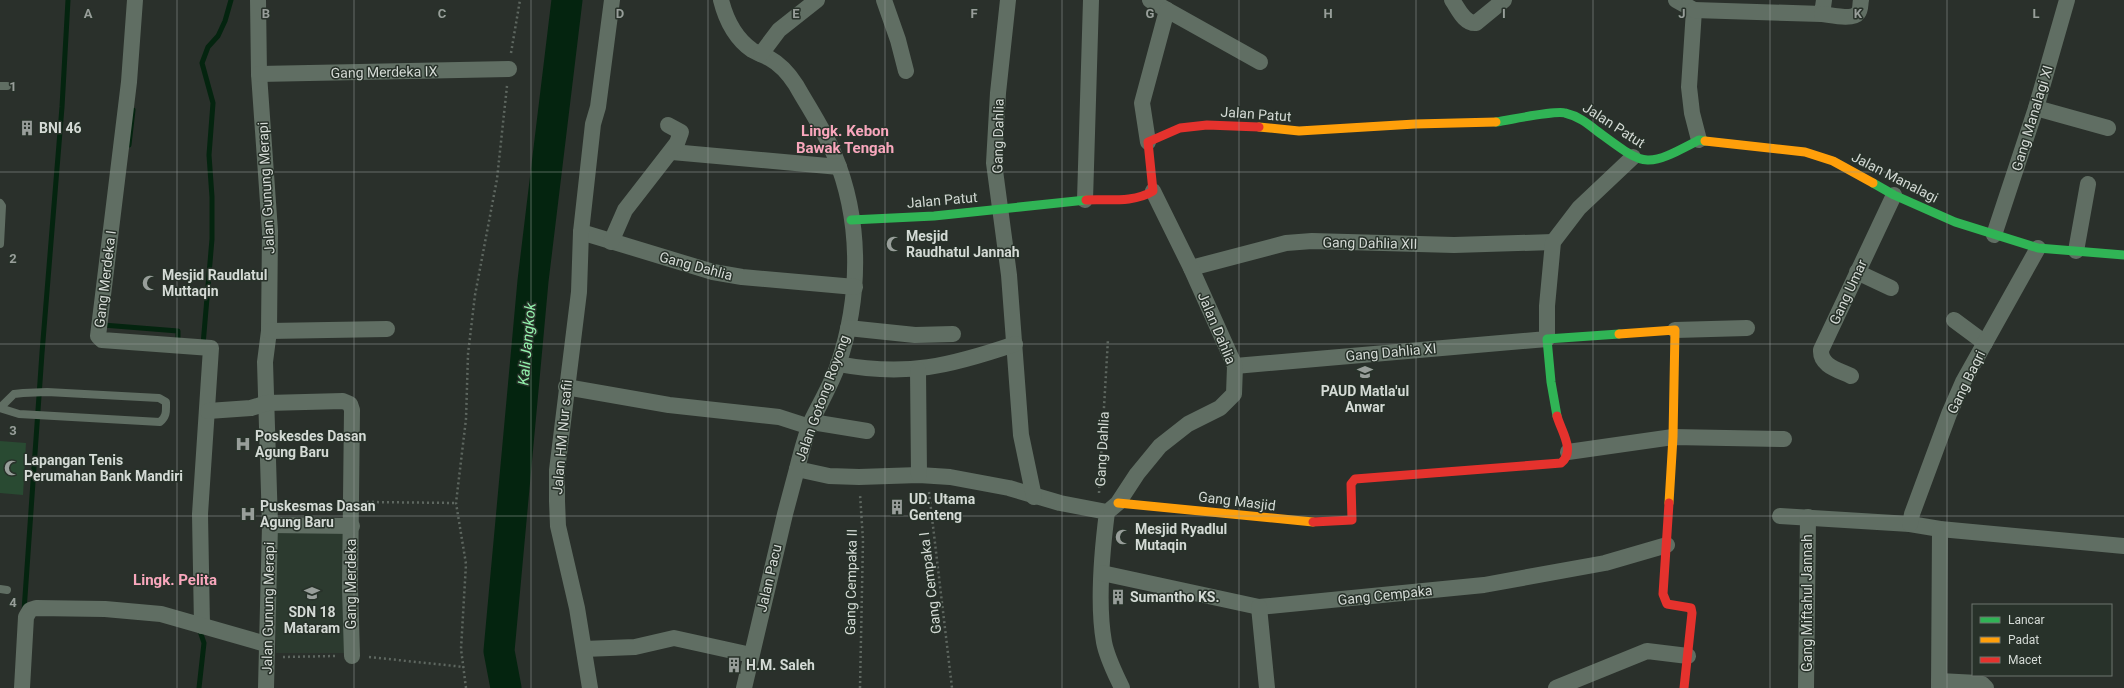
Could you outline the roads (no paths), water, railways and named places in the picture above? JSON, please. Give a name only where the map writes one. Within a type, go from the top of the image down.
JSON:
[{"type":"street","name":"Gang Merdeka I","points":[[135,0],[129,82],[98,336],[102,340],[203,348],[208,411],[200,514],[199,625]]},
{"type":"street","name":"Jalan Gunung Merapi","points":[[258,0],[260,74],[270,231],[269,331],[265,362],[267,403],[266,447],[270,525],[266,688]]},
{"type":"street","points":[[581,232],[593,124],[598,107],[612,0]]},
{"type":"street","name":"Jalan Gotong Royong","points":[[721,0],[729,24],[736,34],[754,52],[761,54],[783,68],[792,80],[823,131],[839,167],[848,197],[855,246],[855,287],[848,328],[838,364],[811,424],[797,469],[828,476],[923,476],[970,480],[1009,488],[1034,497],[1108,509]]},
{"type":"street","points":[[761,54],[779,30],[817,0]]},
{"type":"street","points":[[884,0],[898,40],[906,71]]},
{"type":"street","name":"Gang Dahlia","points":[[1008,0],[995,128],[994,163],[1001,208],[1015,344],[1021,436],[1034,497]]},
{"type":"street","points":[[1085,200],[1091,0]]},
{"type":"street","points":[[1150,0],[1260,62]]},
{"type":"street","points":[[1452,0],[1466,20],[1471,23],[1476,23],[1504,0]]},
{"type":"street","points":[[1676,0],[1694,10],[1823,7],[1852,16],[1857,15],[1861,0]]},
{"type":"street","name":"Gang Manalagi XI","points":[[1994,235],[2036,108],[2067,0]]},
{"type":"street","points":[[1152,191],[1148,142],[1142,103],[1167,10]]},
{"type":"street","points":[[1694,10],[1689,87],[1694,125],[1699,140]]},
{"type":"street","name":"Gang Merdeka IX","points":[[260,74],[509,69]]},
{"type":"street","points":[[2036,108],[2108,128]]},
{"type":"street","name":"Jalan Patut","points":[[1148,142],[1180,128],[1207,125],[1239,125],[1299,132],[1415,124],[1497,122],[1563,112],[1577,116],[1633,157],[1647,161],[1664,158],[1699,140]]},
{"type":"street","points":[[611,242],[625,210],[672,152],[681,132],[668,125]]},
{"type":"street","name":"Jalan Manalagi","points":[[1699,140],[1805,152],[1820,156],[1864,177],[1894,195],[1955,222],[1994,235],[2038,248],[2124,255]]},
{"type":"street","points":[[672,152],[839,167]]},
{"type":"street","points":[[1633,157],[1579,208],[1553,242],[1547,306],[1547,339],[1551,386],[1559,426],[1565,437],[1568,452],[1673,437],[1784,439]]},
{"type":"street","points":[[2076,251],[2088,184]]},
{"type":"street","name":"Jalan Patut","points":[[851,220],[934,216],[1085,200],[1137,198],[1144,197],[1152,191]]},
{"type":"street","name":"Jalan Dahlia","points":[[1108,509],[1160,446],[1188,424],[1220,408],[1234,394],[1235,366],[1191,268],[1152,191]]},
{"type":"street","name":"Gang Umar","points":[[1851,376],[1825,364],[1821,355],[1857,272],[1894,195]]},
{"type":"street","name":"Gang Dahlia","points":[[581,232],[713,272],[742,277],[855,287]]},
{"type":"street","name":"Jalan HM Nur safii","points":[[581,232],[578,299],[557,470],[558,526],[584,649],[590,688]]},
{"type":"street","name":"Gang Dahlia XII","points":[[1191,268],[1286,243],[1312,241],[1454,245],[1553,242]]},
{"type":"street","name":"Gang Baqri","points":[[1910,524],[1912,514],[1949,414],[1963,382],[2038,248]]},
{"type":"street","points":[[1857,272],[1891,288]]},
{"type":"street","points":[[1954,320],[1985,343]]},
{"type":"street","points":[[848,328],[915,335],[953,334]]},
{"type":"street","points":[[1547,339],[1675,330],[1747,328]]},
{"type":"street","points":[[269,331],[387,329]]},
{"type":"street","points":[[1675,330],[1673,437],[1663,594],[1667,604],[1691,608],[1692,613],[1684,688]]},
{"type":"street","name":"Gang Dahlia XI","points":[[1235,366],[1547,339]]},
{"type":"street","points":[[838,364],[864,369],[918,370],[968,360],[1015,344]]},
{"type":"street","points":[[918,370],[923,476]]},
{"type":"street","points":[[566,387],[669,405],[779,417],[811,424],[867,431]]},
{"type":"street","name":"Gang Merdeka","points":[[267,403],[342,401],[350,404],[352,410],[352,526],[350,588],[352,656]]},
{"type":"street","points":[[208,411],[251,408],[267,403]]},
{"type":"street","name":"Gang Masjid","points":[[1108,509],[1303,522],[1352,520],[1351,484],[1355,479],[1561,463],[1565,460],[1568,452]]},
{"type":"street","name":"Jalan Pacu","points":[[744,688],[797,469]]},
{"type":"street","points":[[1108,509],[1102,573],[1102,616],[1104,642],[1122,688]]},
{"type":"street","points":[[1780,516],[1910,524],[1940,529],[2124,546]]},
{"type":"street","name":"Gang Miftahul Jannah","points":[[1806,688],[1808,517]]},
{"type":"street","points":[[270,525],[352,526]]},
{"type":"street","points":[[1940,529],[1939,685],[1978,683],[1982,684],[1986,688]]},
{"type":"street","name":"Gang Cempaka","points":[[1102,573],[1260,607],[1484,585],[1605,563],[1667,546]]},
{"type":"street","points":[[22,688],[26,619],[32,609],[58,607],[161,614],[266,644]]},
{"type":"street","points":[[1260,607],[1267,688]]},
{"type":"street","points":[[584,649],[628,648],[674,638],[751,655]]},
{"type":"street","points":[[1556,688],[1647,651],[1688,656]]},
{"type":"lane","points":[[0,203],[2,206],[0,244]]},
{"type":"lane","points":[[47,392],[159,398],[166,402],[165,418],[160,422],[19,414],[0,408],[14,394],[47,392]]},
{"type":"waterway","points":[[24,611],[42,353],[62,107],[68,0]]},
{"type":"waterway","points":[[203,345],[212,239],[212,197],[209,155],[213,103],[202,63],[208,47],[218,36],[225,21],[231,0]]},
{"type":"waterway","name":"Kali Jangkok","points":[[506,688],[499,651],[533,281],[567,0]]},
{"type":"waterway","points":[[129,145],[133,110]]},
{"type":"waterway","points":[[103,325],[178,331],[178,341],[180,341]]},
{"type":"waterway","points":[[199,628],[204,643],[199,688]]},
{"type":"place","name":"BNI 46","points":[[27,128]]},
{"type":"place","name":"Mesjid Raudhatul Jannah","points":[[894,244]]},
{"type":"place","name":"Mesjid Raudlatul Muttaqin","points":[[150,283]]},
{"type":"place","name":"PAUD Matla'ul Anwar","points":[[1365,372]]},
{"type":"place","name":"Poskesdes Dasan Agung Baru","points":[[243,444]]},
{"type":"place","name":"Lapangan Tenis Perumahan Bank Mandiri","points":[[12,468]]},
{"type":"place","name":"UD. Utama Genteng","points":[[897,507]]},
{"type":"place","name":"Puskesmas Dasan Agung Baru","points":[[248,514]]},
{"type":"place","name":"Mesjid Ryadlul Mutaqin","points":[[1123,537]]},
{"type":"place","name":"SDN 18 Mataram","points":[[312,593]]},
{"type":"place","name":"Sumantho KS.","points":[[1118,597]]},
{"type":"place","name":"H.M. Saleh","points":[[734,665]]},
{"type":"district","name":"Lingk. Kebon Bawak Tengah","points":[[845,140]]},
{"type":"district","name":"Lingk. Pelita","points":[[175,580]]}]
